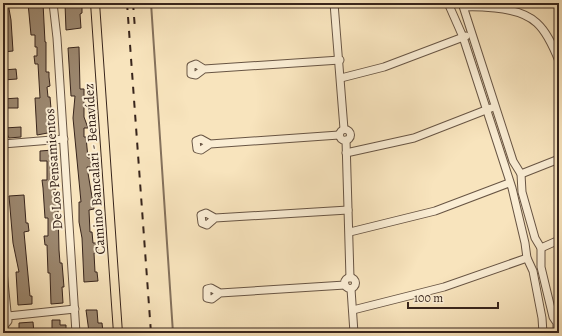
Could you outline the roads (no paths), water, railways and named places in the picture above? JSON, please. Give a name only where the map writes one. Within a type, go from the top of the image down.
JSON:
[{"type":"main road","name":"Camino Bancalari - Benavídez","points":[[95,3],[118,333]]},
{"type":"street","name":"De Los Pensamientos","points":[[53,3],[64,139],[76,333]]},
{"type":"street","points":[[334,3],[341,78],[341,139],[346,140],[350,232],[350,278],[346,280],[353,310],[354,333]]},
{"type":"street","points":[[448,3],[463,37],[510,183],[528,261],[533,271],[543,324],[543,333]]},
{"type":"street","points":[[454,16],[463,8],[505,9],[525,14],[538,23],[547,34],[559,61]]},
{"type":"street","points":[[463,8],[513,161],[519,172],[521,186],[535,238],[539,246],[540,260],[557,321],[557,333]]},
{"type":"street","points":[[341,78],[384,67],[472,35]]},
{"type":"street","points":[[204,69],[340,60]]},
{"type":"street","points":[[346,153],[414,138],[495,106]]},
{"type":"street","points":[[210,144],[342,132]]},
{"type":"street","points":[[3,144],[64,139]]},
{"type":"street","points":[[510,183],[514,170],[519,172],[559,159]]},
{"type":"street","points":[[510,183],[516,189],[521,186]]},
{"type":"street","points":[[350,232],[435,210],[510,183]]},
{"type":"street","points":[[215,218],[348,210]]},
{"type":"street","points":[[526,247],[534,243],[539,246],[559,240]]},
{"type":"street","points":[[353,310],[444,287],[528,261],[537,263],[540,260]]},
{"type":"street","points":[[3,271],[8,333]]},
{"type":"street","points":[[220,293],[348,287]]},
{"type":"street","points":[[6,317],[75,309]]},
{"type":"street","points":[[543,324],[547,318],[557,321]]},
{"type":"waterway","points":[[151,3],[173,333]]},
{"type":"railway","points":[[127,3],[151,333]]},
{"type":"railway","points":[[133,3],[135,29]]}]
